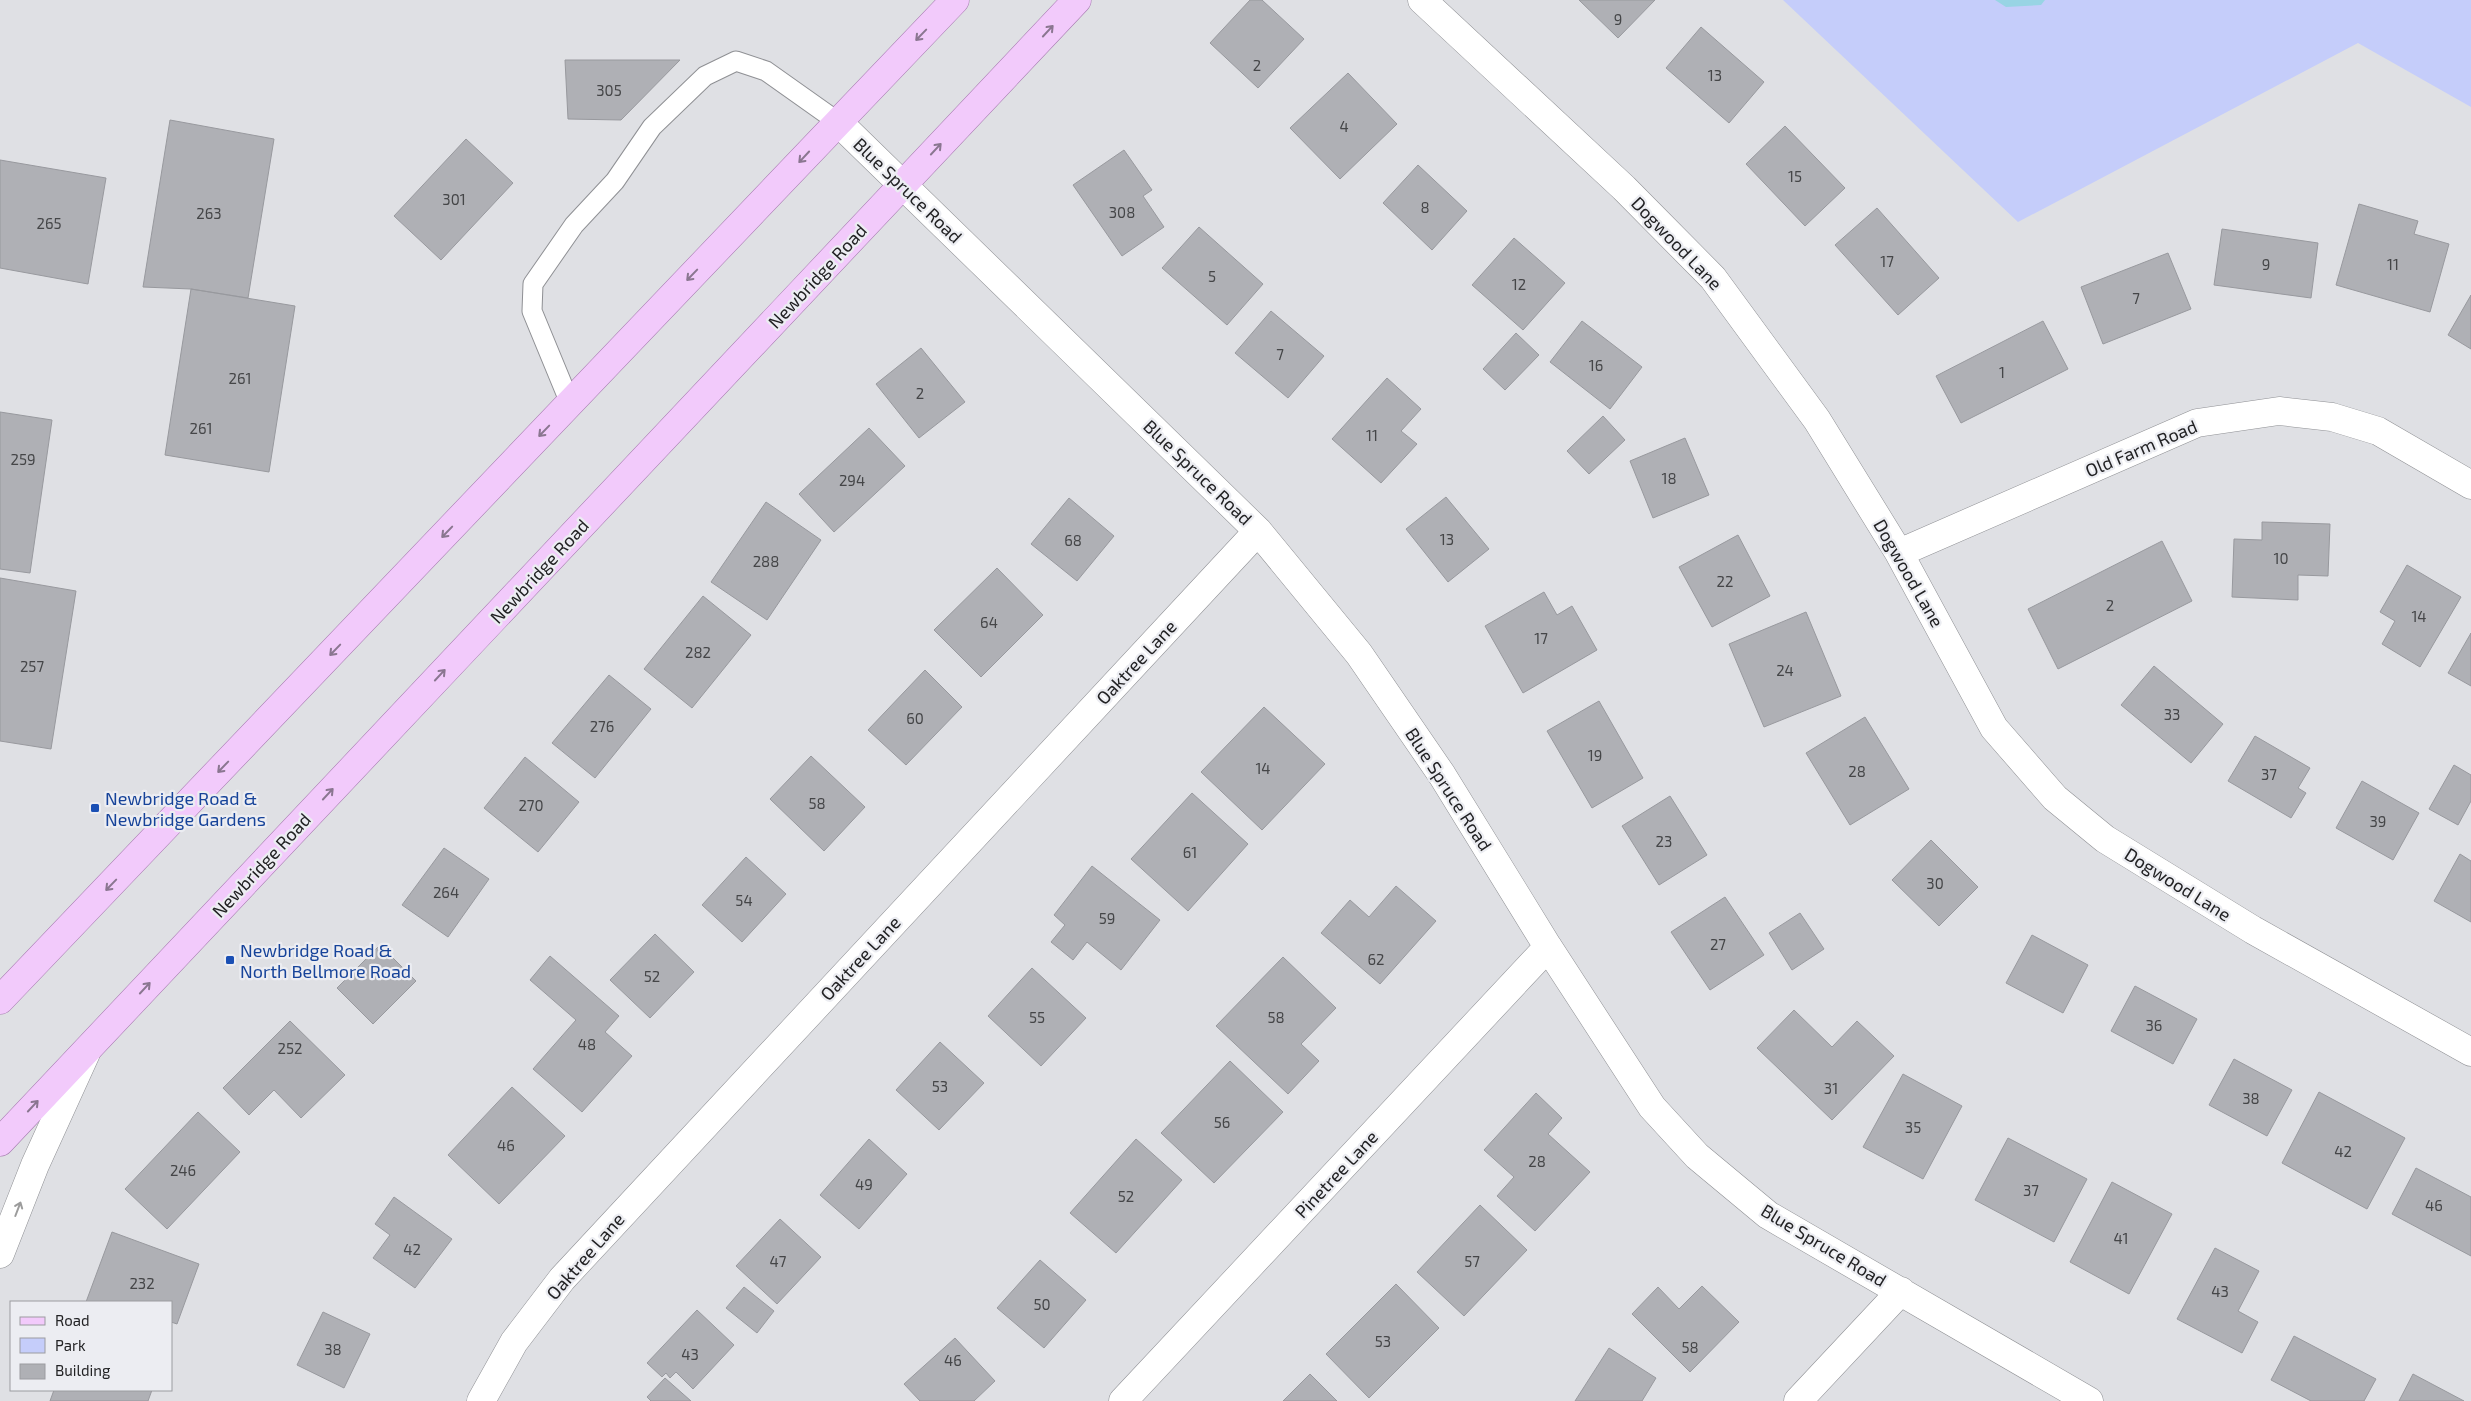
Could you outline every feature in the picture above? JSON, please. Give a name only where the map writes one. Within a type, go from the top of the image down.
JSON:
[{"type":"main road","points":[[0,1000],[955,0]]},
{"type":"main road","name":"Newbridge Road","points":[[0,1142],[1077,0]]},
{"type":"street","name":"Dogwood Lane","points":[[1422,0],[1624,188],[1713,278],[1818,420],[1899,553],[1994,728],[2055,798],[2105,839],[2245,925],[2471,1052]]},
{"type":"street","name":"Blue Spruce Road","points":[[838,122],[1258,531],[1359,654],[1442,774],[1548,947],[1652,1107],[1697,1156],[1768,1215],[2089,1401]]},
{"type":"street","name":"Old Farm Road","points":[[1899,553],[2197,423],[2279,411],[2332,417],[2378,431],[2471,485]]},
{"type":"street","name":"Oaktree Lane","points":[[481,1401],[514,1342],[562,1278],[1258,531]]},
{"type":"street","name":"Pinetree Lane","points":[[1123,1401],[1548,947]]},
{"type":"street","points":[[0,1254],[35,1165],[88,1048]]},
{"type":"street","points":[[1798,1401],[1901,1291]]},
{"type":"lane","points":[[570,403],[532,311],[533,284],[574,225],[615,181],[652,127],[705,76],[736,61],[766,70],[838,122]]},
{"type":"green space","points":[[1783,0],[2471,0],[2471,107],[2358,43],[2018,222]]},
{"type":"shaded area","points":[[1995,0],[2045,0],[2041,5],[2006,7]]},
{"type":"building","points":[[1250,0],[1262,0],[1304,39],[1258,88],[1210,43]]},
{"type":"building","points":[[1579,0],[1655,0],[1618,38]]},
{"type":"building","points":[[1701,27],[1764,82],[1729,123],[1666,68]]},
{"type":"building","points":[[565,60],[680,60],[621,120],[568,119]]},
{"type":"building","points":[[1348,73],[1397,124],[1340,179],[1290,128]]},
{"type":"building","points":[[170,120],[274,139],[248,298],[191,289],[143,287]]},
{"type":"building","points":[[1785,126],[1845,188],[1805,226],[1746,164]]},
{"type":"building","points":[[466,139],[513,183],[441,260],[394,216]]},
{"type":"building","points":[[1124,150],[1152,190],[1143,196],[1164,227],[1122,256],[1073,185]]},
{"type":"building","points":[[0,160],[106,178],[88,284],[0,268]]},
{"type":"building","points":[[1418,165],[1467,211],[1432,250],[1383,203]]},
{"type":"building","points":[[2359,204],[2418,221],[2414,234],[2449,244],[2430,312],[2336,285]]},
{"type":"building","points":[[1877,208],[1939,278],[1898,315],[1835,245]]},
{"type":"building","points":[[1199,227],[1263,284],[1227,325],[1162,268]]},
{"type":"building","points":[[2222,229],[2318,243],[2311,298],[2214,285]]},
{"type":"building","points":[[1514,238],[1565,283],[1523,330],[1472,285]]},
{"type":"building","points":[[2168,253],[2191,309],[2103,344],[2081,287]]},
{"type":"building","points":[[191,289],[295,306],[269,472],[165,455]]},
{"type":"building","points":[[2471,295],[2471,349],[2448,335]]},
{"type":"building","points":[[1271,311],[1324,356],[1288,398],[1235,353]]},
{"type":"building","points":[[1582,321],[1642,367],[1610,409],[1550,362]]},
{"type":"building","points":[[2043,321],[2068,369],[1961,423],[1936,376]]},
{"type":"building","points":[[1516,333],[1539,355],[1505,390],[1483,369]]},
{"type":"building","points":[[921,348],[965,402],[919,438],[876,384]]},
{"type":"building","points":[[1387,378],[1421,409],[1401,431],[1417,444],[1381,483],[1332,439]]},
{"type":"building","points":[[0,412],[52,420],[30,573],[0,569]]},
{"type":"building","points":[[1603,416],[1625,440],[1589,474],[1567,451]]},
{"type":"building","points":[[869,428],[905,466],[834,532],[799,494]]},
{"type":"building","points":[[1685,438],[1709,495],[1653,518],[1630,461]]},
{"type":"building","points":[[1446,497],[1489,549],[1448,582],[1406,529]]},
{"type":"building","points":[[1069,498],[1114,536],[1077,581],[1031,544]]},
{"type":"building","points":[[766,502],[821,540],[767,620],[711,582]]},
{"type":"building","points":[[2262,522],[2330,524],[2328,576],[2298,575],[2298,600],[2232,597],[2234,539],[2262,540]]},
{"type":"building","points":[[1738,535],[1770,596],[1712,627],[1679,567]]},
{"type":"building","points":[[2162,541],[2192,601],[2058,669],[2028,609]]},
{"type":"building","points":[[2407,565],[2461,597],[2420,667],[2382,644],[2395,621],[2380,612]]},
{"type":"building","points":[[997,568],[1043,615],[981,677],[934,630]]},
{"type":"building","points":[[0,578],[76,591],[51,749],[0,741]]},
{"type":"building","points":[[1544,592],[1557,615],[1572,606],[1597,650],[1523,693],[1485,626]]},
{"type":"building","points":[[703,596],[751,635],[692,708],[644,669]]},
{"type":"building","points":[[1806,612],[1841,696],[1764,727],[1729,644]]},
{"type":"building","points":[[2471,633],[2471,686],[2448,673]]},
{"type":"building","points":[[2154,666],[2223,724],[2191,763],[2121,705]]},
{"type":"building","points":[[925,670],[962,707],[906,765],[868,730]]},
{"type":"building","points":[[609,675],[651,709],[595,778],[552,743]]},
{"type":"building","points":[[1599,701],[1643,778],[1592,808],[1547,731]]},
{"type":"building","points":[[1264,707],[1325,764],[1262,830],[1201,772]]},
{"type":"building","points":[[1865,717],[1909,789],[1850,825],[1806,753]]},
{"type":"building","points":[[2255,736],[2310,768],[2298,788],[2306,793],[2291,818],[2228,781]]},
{"type":"building","points":[[811,756],[865,807],[824,851],[770,799]]},
{"type":"building","points":[[525,757],[579,802],[538,852],[484,808]]},
{"type":"building","points":[[2454,765],[2471,775],[2471,801],[2458,825],[2429,809]]},
{"type":"building","points":[[2362,781],[2419,813],[2393,860],[2336,828]]},
{"type":"building","points":[[1192,793],[1248,844],[1188,911],[1131,859]]},
{"type":"building","points":[[1670,796],[1707,855],[1659,885],[1622,826]]},
{"type":"building","points":[[1931,840],[1978,887],[1939,926],[1892,880]]},
{"type":"building","points":[[444,848],[489,879],[448,937],[402,905]]},
{"type":"building","points":[[2460,854],[2471,861],[2471,922],[2434,901]]},
{"type":"building","points":[[746,857],[786,894],[742,942],[702,905]]},
{"type":"building","points":[[1092,866],[1160,920],[1121,970],[1087,942],[1073,960],[1051,942],[1065,925],[1054,915]]},
{"type":"building","points":[[1396,886],[1436,921],[1380,984],[1321,933],[1350,900],[1369,917]]},
{"type":"building","points":[[1725,897],[1764,955],[1710,990],[1671,932]]},
{"type":"building","points":[[1800,913],[1824,949],[1792,970],[1769,933]]},
{"type":"building","points":[[655,934],[694,972],[650,1018],[610,980]]},
{"type":"building","points":[[2032,935],[2088,965],[2063,1013],[2006,983]]},
{"type":"building","points":[[380,945],[416,981],[373,1024],[337,988]]},
{"type":"building","points":[[550,956],[619,1016],[605,1032],[632,1056],[582,1112],[533,1069],[576,1020],[530,980]]},
{"type":"building","points":[[1283,957],[1336,1008],[1301,1044],[1319,1061],[1288,1094],[1216,1026]]},
{"type":"building","points":[[1032,968],[1086,1018],[1041,1066],[988,1016]]},
{"type":"building","points":[[2135,986],[2197,1019],[2173,1064],[2111,1031]]},
{"type":"building","points":[[1794,1010],[1832,1047],[1857,1021],[1894,1056],[1832,1120],[1757,1048]]},
{"type":"building","points":[[290,1021],[345,1075],[301,1118],[274,1090],[249,1115],[223,1088]]},
{"type":"building","points":[[940,1042],[984,1083],[939,1130],[896,1090]]},
{"type":"building","points":[[2234,1059],[2292,1090],[2267,1136],[2209,1105]]},
{"type":"building","points":[[1230,1061],[1283,1112],[1214,1183],[1161,1133]]},
{"type":"building","points":[[1903,1074],[1962,1106],[1923,1179],[1863,1147]]},
{"type":"building","points":[[512,1087],[565,1136],[499,1204],[448,1155]]},
{"type":"building","points":[[2319,1092],[2405,1138],[2367,1209],[2282,1163]]},
{"type":"building","points":[[1536,1093],[1562,1118],[1548,1134],[1590,1172],[1535,1231],[1497,1196],[1514,1177],[1484,1150]]},
{"type":"building","points":[[198,1112],[240,1152],[167,1229],[125,1189]]},
{"type":"building","points":[[2008,1138],[2087,1179],[2054,1242],[1975,1200]]},
{"type":"building","points":[[869,1139],[907,1174],[859,1229],[820,1195]]},
{"type":"building","points":[[1136,1139],[1182,1180],[1116,1253],[1070,1213]]},
{"type":"building","points":[[2416,1168],[2471,1197],[2471,1256],[2392,1214]]},
{"type":"building","points":[[2112,1182],[2172,1214],[2129,1294],[2070,1262]]},
{"type":"building","points":[[394,1197],[452,1239],[415,1288],[373,1258],[390,1235],[375,1224]]},
{"type":"building","points":[[1480,1205],[1527,1250],[1464,1316],[1417,1272]]},
{"type":"building","points":[[780,1219],[821,1257],[777,1304],[736,1266]]},
{"type":"building","points":[[112,1232],[199,1264],[177,1324],[172,1322],[172,1301],[86,1301]]},
{"type":"building","points":[[2215,1248],[2259,1271],[2238,1311],[2258,1322],[2242,1353],[2177,1319]]},
{"type":"building","points":[[1040,1260],[1086,1300],[1044,1348],[997,1308]]},
{"type":"building","points":[[1396,1284],[1439,1328],[1369,1398],[1326,1354]]},
{"type":"building","points":[[1702,1286],[1739,1322],[1690,1372],[1632,1314],[1658,1287],[1679,1309]]},
{"type":"building","points":[[744,1287],[774,1311],[757,1333],[726,1308]]},
{"type":"building","points":[[697,1310],[734,1345],[693,1389],[676,1372],[670,1378],[666,1373],[662,1377],[647,1363]]},
{"type":"building","points":[[323,1312],[370,1334],[344,1388],[297,1365]]},
{"type":"building","points":[[2294,1336],[2376,1379],[2364,1401],[2311,1401],[2271,1380]]},
{"type":"building","points":[[955,1338],[995,1381],[974,1401],[920,1401],[904,1384]]},
{"type":"building","points":[[1609,1348],[1656,1378],[1642,1401],[1575,1401]]},
{"type":"building","points":[[1310,1374],[1337,1401],[1283,1401]]},
{"type":"building","points":[[2413,1374],[2464,1401],[2399,1401]]},
{"type":"building","points":[[665,1378],[691,1401],[651,1401],[647,1397]]},
{"type":"building","points":[[54,1391],[152,1391],[148,1401],[50,1401]]},
{"type":"place","name":"Newbridge Road & Newbridge Gardens","points":[[95,808]]},
{"type":"place","name":"Newbridge Road & North Bellmore Road","points":[[230,960]]}]
